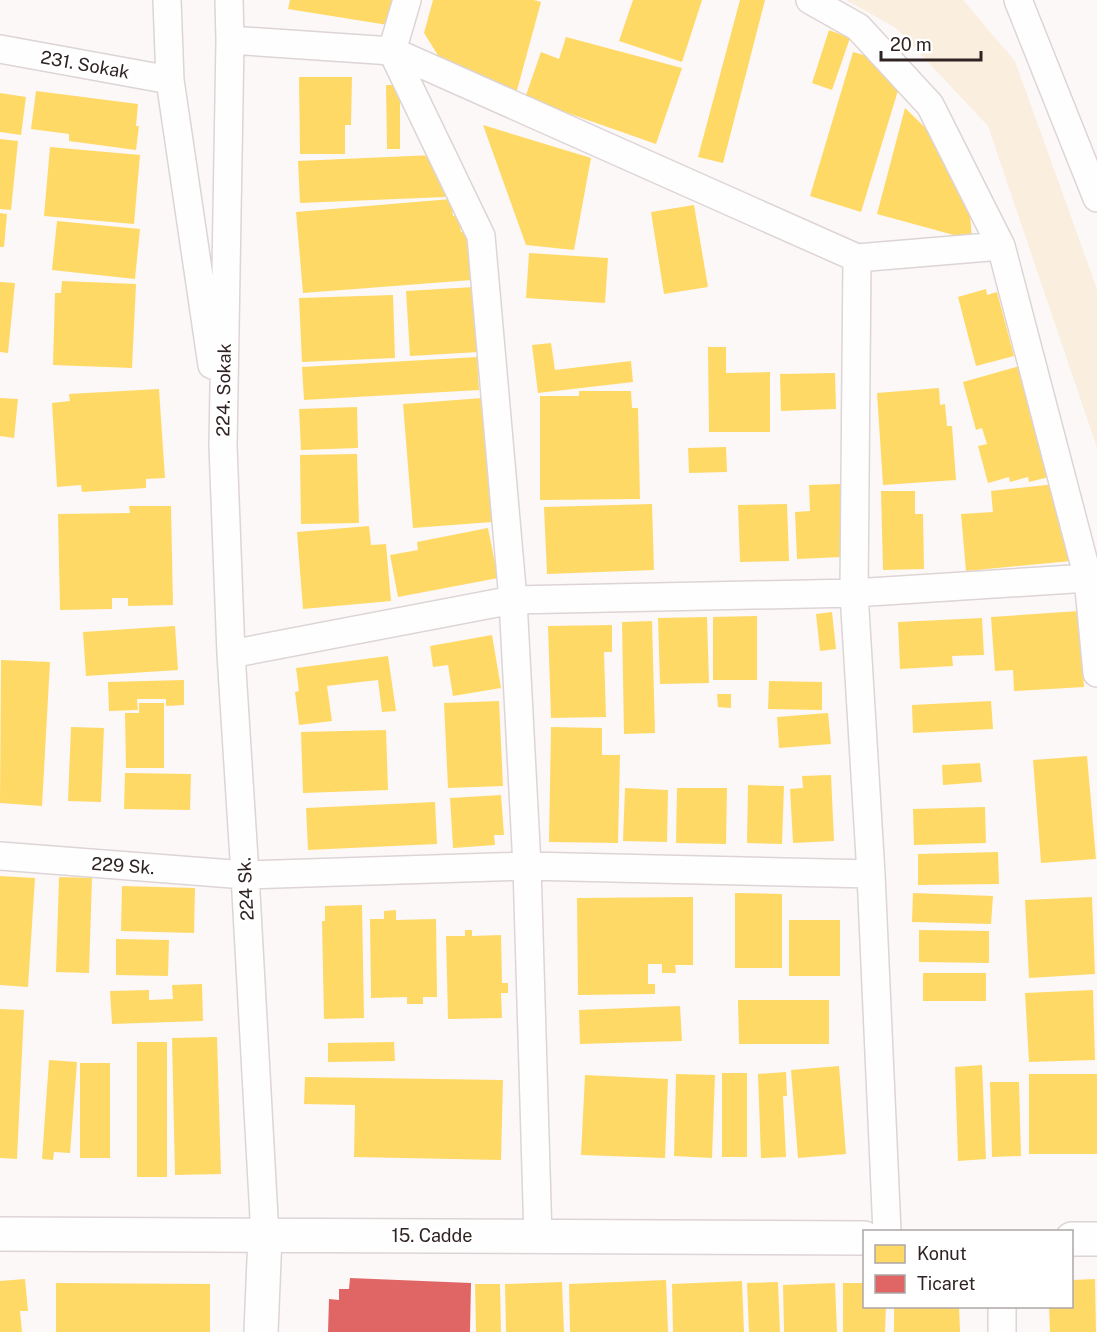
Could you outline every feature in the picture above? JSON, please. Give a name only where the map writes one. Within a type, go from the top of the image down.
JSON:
[{"type":"main road","name":"15. Cadde","points":[[0,1234],[863,1238]]},
{"type":"main road","name":"224 Sk.","points":[[261,1332],[265,1236]]},
{"type":"main road","points":[[1073,1239],[1097,1239]]},
{"type":"street","name":"224. Sokak","points":[[168,0],[170,80],[223,446]]},
{"type":"street","name":"224. Sokak","points":[[223,446],[231,40],[229,0]]},
{"type":"street","points":[[407,0],[392,51],[481,236],[513,600],[527,866],[538,1237]]},
{"type":"street","points":[[810,0],[858,27],[930,105],[1000,246],[1093,579],[1097,673]]},
{"type":"street","points":[[1018,0],[1097,198]]},
{"type":"street","points":[[231,40],[392,51],[857,258],[1000,246]]},
{"type":"street","name":"231. Sokak","points":[[0,49],[170,80]]},
{"type":"street","points":[[857,258],[854,593],[871,874],[887,1230]]},
{"type":"street","name":"224 Sk.","points":[[223,446],[231,654],[265,1236]]},
{"type":"street","points":[[231,654],[513,600],[854,593],[1093,579]]},
{"type":"street","name":"229 Sk.","points":[[0,856],[245,875],[527,866],[871,874]]},
{"type":"street","points":[[1002,1308],[1002,1332]]},
{"type":"shaded area","points":[[846,0],[963,0],[1015,61],[1097,289],[1097,448],[988,126],[896,28]]},
{"type":"building: Konut","points":[[290,0],[398,0],[394,26],[288,9]]},
{"type":"building: Konut","points":[[433,0],[534,0],[541,2],[516,94],[451,76],[424,33]]},
{"type":"building: Konut","points":[[633,0],[702,0],[682,62],[619,41]]},
{"type":"building: Konut","points":[[740,0],[765,0],[723,163],[698,157]]},
{"type":"building: Konut","points":[[829,30],[850,38],[832,90],[812,83]]},
{"type":"building: Konut","points":[[566,37],[682,68],[656,144],[525,98],[541,52],[559,59]]},
{"type":"building: Konut","points":[[853,52],[881,60],[890,72],[888,80],[900,84],[861,212],[810,196]]},
{"type":"building: Konut","points":[[299,77],[352,77],[351,125],[345,125],[345,154],[300,154]]},
{"type":"building: Konut","points":[[386,85],[400,85],[400,149],[387,149]]},
{"type":"building: Konut","points":[[36,91],[138,104],[136,126],[139,126],[136,150],[69,141],[69,134],[31,129]]},
{"type":"building: Konut","points":[[0,93],[26,97],[21,135],[0,132]]},
{"type":"building: Konut","points":[[905,108],[937,139],[969,200],[972,240],[877,214]]},
{"type":"building: Konut","points":[[483,125],[591,158],[574,250],[526,245]]},
{"type":"building: Konut","points":[[0,139],[18,141],[11,210],[0,209]]},
{"type":"building: Konut","points":[[50,147],[140,155],[134,224],[44,216]]},
{"type":"building: Konut","points":[[434,155],[444,166],[445,197],[300,203],[298,161]]},
{"type":"building: Konut","points":[[451,199],[453,216],[459,215],[461,232],[467,231],[472,280],[303,293],[296,212]]},
{"type":"building: Konut","points":[[694,205],[708,287],[664,294],[651,212]]},
{"type":"building: Konut","points":[[0,213],[7,214],[4,247],[0,247]]},
{"type":"building: Konut","points":[[57,221],[140,229],[135,279],[52,270]]},
{"type":"building: Konut","points":[[529,253],[608,258],[605,303],[526,298]]},
{"type":"building: Konut","points":[[62,281],[136,284],[132,368],[53,365],[55,293],[61,293]]},
{"type":"building: Konut","points":[[0,282],[15,283],[8,353],[0,352]]},
{"type":"building: Konut","points":[[474,287],[479,352],[410,356],[406,291]]},
{"type":"building: Konut","points":[[986,289],[987,295],[997,292],[1014,356],[976,366],[958,297]]},
{"type":"building: Konut","points":[[393,295],[395,358],[302,362],[299,298]]},
{"type":"building: Konut","points":[[551,343],[555,370],[631,361],[633,382],[538,393],[532,345]]},
{"type":"building: Konut","points":[[708,347],[726,347],[726,373],[770,372],[770,432],[709,432]]},
{"type":"building: Konut","points":[[477,357],[479,390],[304,400],[302,367]]},
{"type":"building: Konut","points":[[1020,366],[1049,477],[1029,482],[1028,477],[1010,482],[1009,477],[988,483],[978,446],[987,444],[982,428],[976,430],[963,382]]},
{"type":"building: Konut","points":[[835,373],[836,409],[781,411],[780,374]]},
{"type":"building: Konut","points":[[939,388],[940,405],[945,404],[947,426],[952,426],[956,480],[883,485],[877,393]]},
{"type":"building: Konut","points":[[159,389],[165,478],[146,479],[146,488],[82,492],[81,485],[57,487],[52,403],[70,401],[69,394]]},
{"type":"building: Konut","points":[[579,391],[631,391],[632,408],[638,408],[640,499],[540,500],[540,396],[579,396]]},
{"type":"building: Konut","points":[[0,398],[18,399],[14,438],[0,436]]},
{"type":"building: Konut","points":[[483,398],[492,522],[413,528],[403,404]]},
{"type":"building: Konut","points":[[357,407],[358,448],[301,450],[299,409]]},
{"type":"building: Konut","points":[[726,447],[727,472],[689,473],[688,448]]},
{"type":"building: Konut","points":[[357,454],[359,523],[301,524],[300,455]]},
{"type":"building: Konut","points":[[840,484],[842,557],[797,559],[795,512],[810,511],[809,485]]},
{"type":"building: Konut","points":[[1056,484],[1071,561],[966,571],[961,514],[993,512],[991,491]]},
{"type":"building: Konut","points":[[881,491],[915,491],[915,514],[923,514],[924,569],[883,570]]},
{"type":"building: Konut","points":[[652,504],[654,570],[547,574],[544,507]]},
{"type":"building: Konut","points":[[787,504],[789,561],[740,562],[738,505]]},
{"type":"building: Konut","points":[[129,506],[171,506],[173,605],[128,606],[128,598],[112,598],[112,609],[60,610],[58,514],[130,513]]},
{"type":"building: Konut","points":[[369,526],[371,545],[386,544],[391,601],[303,609],[297,532]]},
{"type":"building: Konut","points":[[488,528],[498,578],[398,597],[390,555],[418,550],[417,542]]},
{"type":"building: Konut","points":[[1079,611],[1084,687],[1014,691],[1013,670],[995,671],[991,617]]},
{"type":"building: Konut","points":[[832,612],[836,649],[820,651],[816,614]]},
{"type":"building: Konut","points":[[757,616],[757,680],[713,680],[713,617]]},
{"type":"building: Konut","points":[[707,617],[709,683],[660,684],[658,618]]},
{"type":"building: Konut","points":[[982,618],[984,655],[952,656],[953,666],[900,669],[898,622]]},
{"type":"building: Konut","points":[[652,621],[655,733],[624,734],[622,622]]},
{"type":"building: Konut","points":[[612,625],[612,652],[604,652],[606,717],[551,718],[548,626]]},
{"type":"building: Konut","points":[[175,626],[178,670],[86,676],[83,632]]},
{"type":"building: Konut","points":[[492,635],[501,688],[453,696],[448,665],[433,667],[430,646]]},
{"type":"building: Konut","points":[[388,656],[396,711],[382,712],[378,680],[327,686],[332,721],[299,725],[295,692],[299,691],[296,668]]},
{"type":"building: Konut","points":[[1,660],[50,662],[42,806],[0,803]]},
{"type":"building: Konut","points":[[184,680],[184,705],[166,706],[166,699],[137,699],[138,710],[109,711],[108,682]]},
{"type":"building: Konut","points":[[769,681],[822,682],[822,710],[768,709]]},
{"type":"building: Konut","points":[[717,694],[731,694],[731,708],[718,707]]},
{"type":"building: Konut","points":[[499,701],[503,786],[448,788],[444,703]]},
{"type":"building: Konut","points":[[991,701],[993,729],[913,733],[912,705]]},
{"type":"building: Konut","points":[[139,703],[164,703],[164,768],[126,768],[125,713],[139,713]]},
{"type":"building: Konut","points":[[828,713],[831,744],[779,748],[777,717]]},
{"type":"building: Konut","points":[[71,727],[104,728],[101,802],[68,801]]},
{"type":"building: Konut","points":[[551,727],[602,728],[602,755],[620,755],[618,843],[549,842]]},
{"type":"building: Konut","points":[[386,730],[388,790],[303,793],[301,732]]},
{"type":"building: Konut","points":[[1087,756],[1096,859],[1041,863],[1033,760]]},
{"type":"building: Konut","points":[[980,763],[982,782],[943,785],[942,765]]},
{"type":"building: Konut","points":[[125,773],[191,774],[190,810],[124,809]]},
{"type":"building: Konut","points":[[831,775],[834,841],[793,843],[790,789],[803,788],[802,776]]},
{"type":"building: Konut","points":[[748,785],[784,786],[782,844],[747,843]]},
{"type":"building: Konut","points":[[625,788],[668,790],[667,842],[623,841]]},
{"type":"building: Konut","points":[[677,788],[727,788],[726,844],[676,843]]},
{"type":"building: Konut","points":[[501,795],[504,835],[494,835],[495,845],[453,848],[450,798]]},
{"type":"building: Konut","points":[[435,802],[437,844],[308,850],[306,808]]},
{"type":"building: Konut","points":[[985,807],[986,843],[914,845],[913,809]]},
{"type":"building: Konut","points":[[998,852],[999,884],[918,885],[918,854]]},
{"type":"building: Konut","points":[[0,876],[35,878],[28,987],[0,985]]},
{"type":"building: Konut","points":[[59,877],[92,878],[89,973],[56,972]]},
{"type":"building: Konut","points":[[122,886],[195,888],[194,933],[121,931]]},
{"type":"building: Konut","points":[[735,893],[782,894],[782,968],[735,968]]},
{"type":"building: Konut","points":[[913,893],[993,896],[991,924],[912,922]]},
{"type":"building: Konut","points":[[693,897],[693,965],[675,965],[676,973],[662,973],[662,964],[648,964],[648,984],[655,984],[655,994],[578,995],[577,898]]},
{"type":"building: Konut","points":[[1092,897],[1095,974],[1029,978],[1025,900]]},
{"type":"building: Konut","points":[[362,905],[364,1018],[324,1019],[322,921],[325,921],[325,906]]},
{"type":"building: Konut","points":[[396,910],[396,920],[436,919],[437,997],[423,997],[423,1004],[407,1004],[407,997],[371,998],[370,919],[384,919],[384,911]]},
{"type":"building: Konut","points":[[789,920],[840,920],[840,976],[789,976]]},
{"type":"building: Konut","points":[[465,930],[472,930],[472,936],[501,935],[502,983],[508,983],[508,993],[501,993],[502,1018],[448,1019],[446,936],[465,936]]},
{"type":"building: Konut","points":[[919,930],[989,931],[989,963],[919,962]]},
{"type":"building: Konut","points":[[116,939],[169,940],[168,976],[116,975]]},
{"type":"building: Konut","points":[[923,973],[986,973],[986,1001],[923,1001]]},
{"type":"building: Konut","points":[[202,984],[203,1021],[112,1024],[110,991],[149,990],[149,1000],[173,999],[172,985]]},
{"type":"building: Konut","points":[[1093,990],[1095,1060],[1029,1062],[1025,993]]},
{"type":"building: Konut","points":[[738,1000],[829,1000],[829,1044],[739,1044]]},
{"type":"building: Konut","points":[[680,1006],[682,1041],[580,1044],[579,1010]]},
{"type":"building: Konut","points":[[0,1009],[24,1010],[17,1159],[0,1158]]},
{"type":"building: Konut","points":[[217,1037],[221,1174],[175,1175],[172,1038]]},
{"type":"building: Konut","points":[[137,1042],[167,1042],[167,1177],[137,1177]]},
{"type":"building: Konut","points":[[394,1042],[395,1061],[328,1062],[328,1043]]},
{"type":"building: Konut","points":[[49,1060],[77,1062],[70,1153],[54,1152],[53,1160],[42,1159]]},
{"type":"building: Konut","points":[[80,1063],[110,1063],[110,1158],[80,1158]]},
{"type":"building: Konut","points":[[982,1065],[986,1159],[958,1161],[955,1067]]},
{"type":"building: Konut","points":[[839,1066],[846,1154],[798,1158],[791,1070]]},
{"type":"building: Konut","points":[[786,1072],[787,1096],[783,1096],[786,1157],[761,1158],[758,1074]]},
{"type":"building: Konut","points":[[722,1073],[747,1073],[747,1157],[722,1157]]},
{"type":"building: Konut","points":[[676,1074],[715,1075],[712,1158],[674,1156]]},
{"type":"building: Konut","points":[[1029,1074],[1097,1074],[1097,1154],[1029,1154]]},
{"type":"building: Konut","points":[[585,1075],[668,1079],[665,1158],[581,1155]]},
{"type":"building: Konut","points":[[305,1077],[503,1080],[501,1160],[354,1157],[355,1105],[304,1104]]},
{"type":"building: Konut","points":[[990,1082],[1019,1082],[1021,1156],[992,1157]]},
{"type":"building: Konut","points":[[25,1279],[28,1311],[20,1311],[22,1332],[0,1332],[0,1281]]},
{"type":"building: Konut","points":[[1095,1279],[1096,1332],[1050,1332],[1049,1308],[1073,1308],[1073,1280]]},
{"type":"building: Konut","points":[[666,1280],[668,1332],[570,1332],[569,1284]]},
{"type":"building: Konut","points":[[742,1281],[744,1332],[673,1332],[672,1284]]},
{"type":"building: Konut","points":[[562,1282],[564,1332],[506,1332],[505,1284]]},
{"type":"building: Konut","points":[[778,1282],[780,1332],[749,1332],[747,1283]]},
{"type":"building: Konut","points":[[56,1283],[210,1284],[210,1332],[56,1332]]},
{"type":"building: Konut","points":[[835,1283],[837,1332],[784,1332],[783,1285]]},
{"type":"building: Konut","points":[[843,1283],[863,1283],[863,1308],[886,1308],[885,1332],[843,1332]]},
{"type":"building: Konut","points":[[475,1284],[500,1284],[501,1332],[476,1332]]},
{"type":"building: Konut","points":[[894,1308],[959,1308],[960,1332],[894,1332]]},
{"type":"building: Ticaret","points":[[350,1278],[471,1283],[470,1332],[328,1332],[329,1299],[339,1300],[339,1289],[349,1289]]}]
